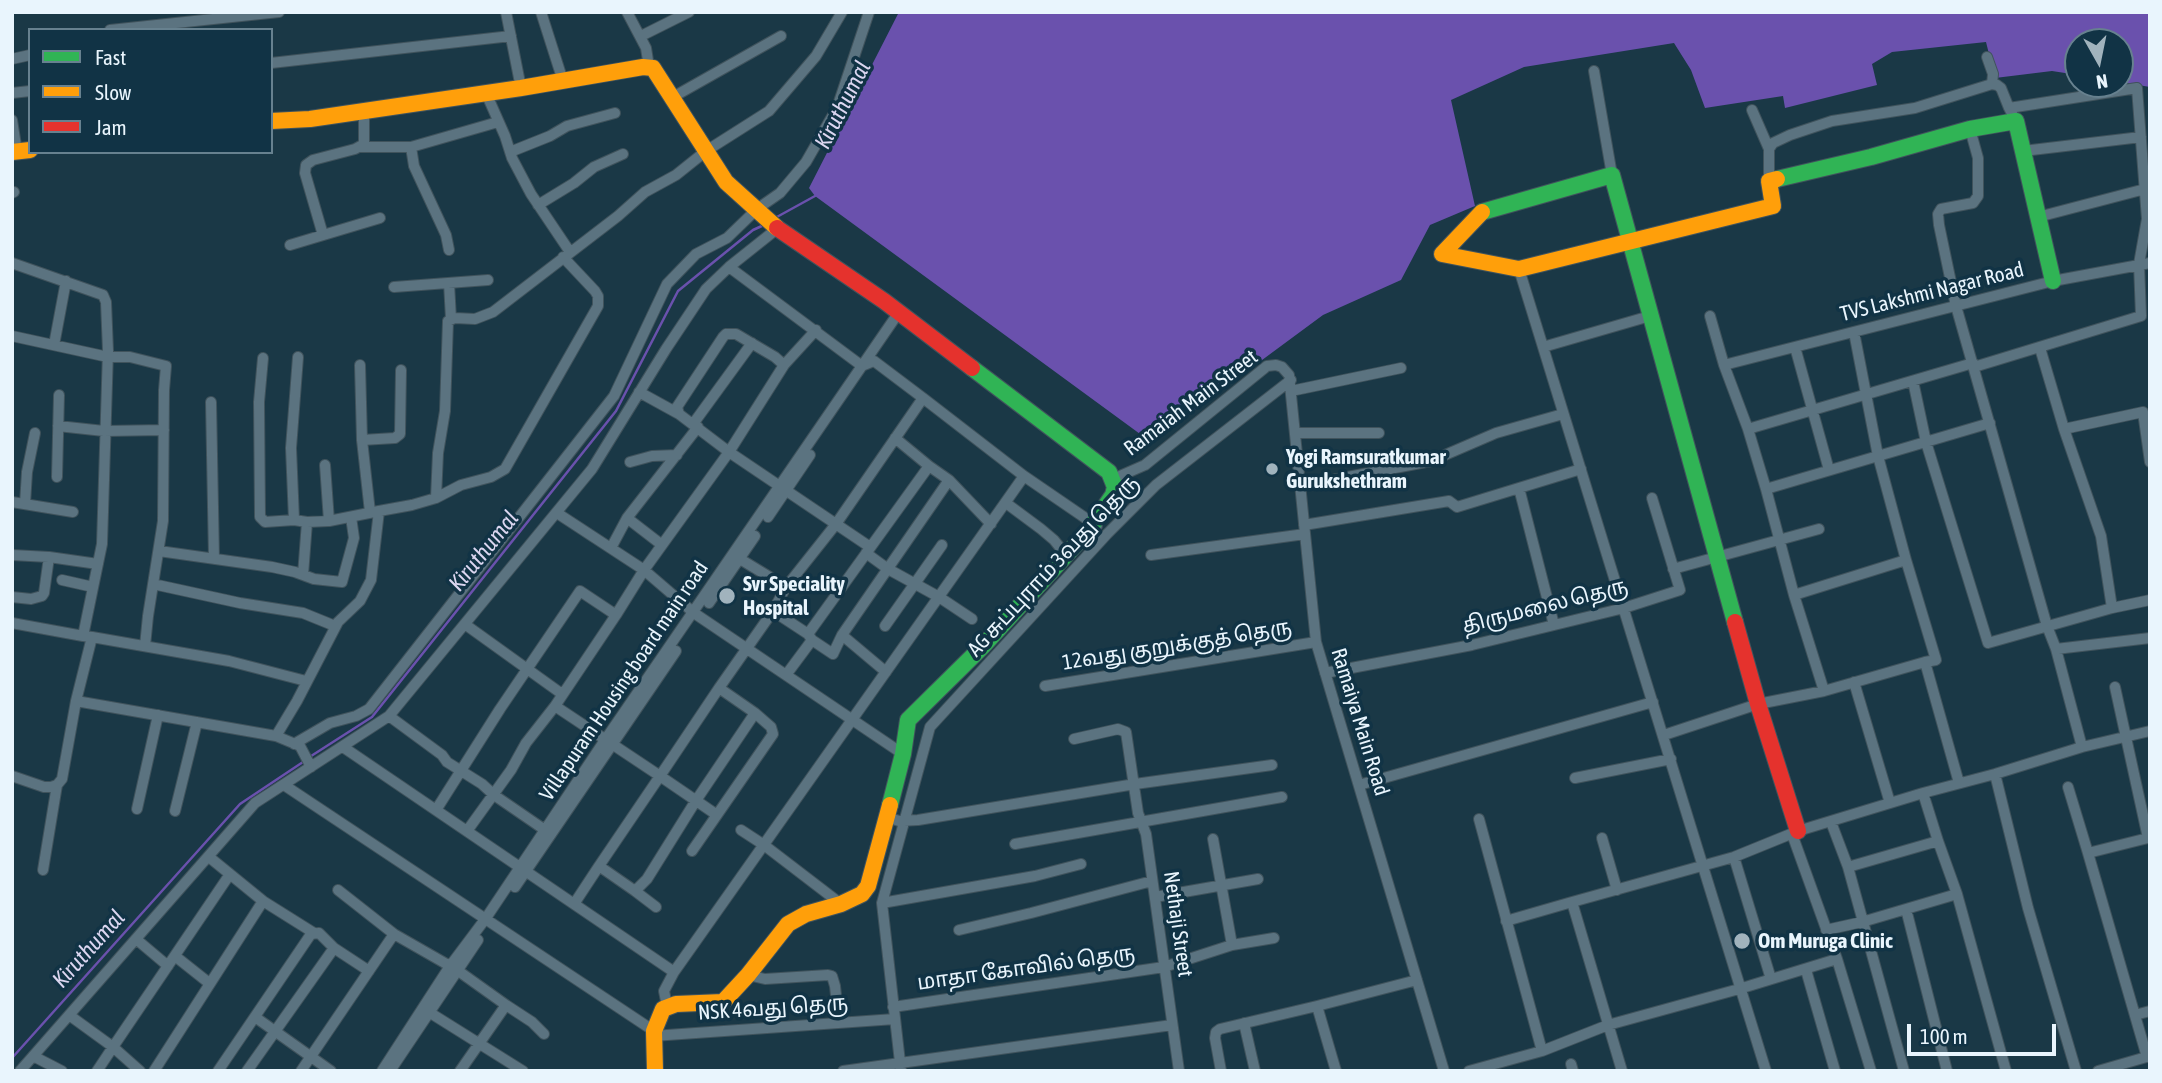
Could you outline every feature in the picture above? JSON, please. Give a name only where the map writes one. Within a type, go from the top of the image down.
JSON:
[{"type":"street","points":[[132,28],[279,12]]},
{"type":"street","points":[[506,12],[521,88]]},
{"type":"street","points":[[541,12],[563,80]]},
{"type":"street","points":[[627,12],[646,48],[649,67]]},
{"type":"street","points":[[641,36],[671,16],[689,12]]},
{"type":"street","points":[[436,498],[438,453],[445,411],[446,323],[451,319],[475,319],[493,312],[618,216],[645,192],[676,175],[706,151],[769,111],[816,56],[842,12]]},
{"type":"street","points":[[20,1071],[256,803],[310,765],[389,716],[557,513],[592,469],[706,289],[729,267],[769,219],[780,193],[806,162],[837,108],[869,12]]},
{"type":"street","points":[[273,63],[510,36]]},
{"type":"street","points":[[673,97],[781,36]]},
{"type":"street","points":[[1987,57],[1993,74],[1992,84]]},
{"type":"street","points":[[273,121],[310,119],[649,67],[656,70],[726,182],[769,219],[902,315],[1110,472],[1115,487],[1100,529],[1066,555],[1025,613],[937,706],[908,720],[895,819]]},
{"type":"street","points":[[1594,71],[1612,175],[1650,316],[1795,833],[1838,959],[1871,1071]]},
{"type":"street","points":[[1769,149],[1773,143],[1790,135],[1832,121],[1915,107],[1992,84],[1997,85],[2001,88],[2013,115],[2053,281]]},
{"type":"street","points":[[1748,429],[1913,380],[2040,348],[2141,316],[2147,219],[2137,88],[2013,115],[1871,158],[1769,181]]},
{"type":"street","points":[[263,358],[259,400],[260,517],[265,522],[329,521],[412,505],[436,498],[461,485],[491,477],[505,469],[598,306],[598,296],[567,254],[538,205],[510,152],[486,93]]},
{"type":"street","points":[[1612,175],[1480,213],[1442,254],[1519,269],[1773,206],[1769,181],[1769,149],[1752,110]]},
{"type":"street","points":[[360,147],[365,140],[364,111]]},
{"type":"street","points":[[510,152],[551,136],[567,126],[615,113]]},
{"type":"street","points":[[12,120],[20,152]]},
{"type":"street","points":[[323,235],[305,173],[306,165],[313,160],[360,147],[411,147],[498,122]]},
{"type":"street","points":[[1970,129],[1978,158],[1978,196],[1973,203],[1941,209],[1938,214],[1956,306],[2082,747]]},
{"type":"street","points":[[2023,151],[2141,137]]},
{"type":"street","points":[[411,147],[414,166],[446,235],[449,250]]},
{"type":"street","points":[[538,205],[594,167],[623,154]]},
{"type":"street","points":[[2038,217],[2145,190]]},
{"type":"street","points":[[290,245],[380,218]]},
{"type":"street","points":[[297,745],[330,723],[356,716],[369,709],[614,396],[667,284],[696,254],[769,219]]},
{"type":"street","points":[[12,263],[97,292],[106,298],[108,354],[102,544],[62,779],[57,785],[43,870]]},
{"type":"street","name":"TVS Lakshmi Nagar Road","points":[[1724,365],[2053,281],[2144,263]]},
{"type":"street","points":[[729,267],[862,366],[874,361],[1024,477],[1100,529]]},
{"type":"street","points":[[1519,269],[1766,1071]]},
{"type":"street","points":[[394,287],[488,280]]},
{"type":"street","points":[[54,345],[66,281]]},
{"type":"street","points":[[449,283],[451,319]]},
{"type":"street","name":"Villapuram Housing board main road","points":[[488,920],[874,361],[902,315]]},
{"type":"street","name":"Villapuram Housing board main road","points":[[697,615],[740,559],[862,366],[902,315]]},
{"type":"street","points":[[1543,348],[1650,316]]},
{"type":"street","points":[[1710,316],[1724,365],[1748,429],[1824,691]]},
{"type":"street","points":[[467,831],[511,771],[526,743],[555,706],[644,570],[729,452],[785,365],[816,330]]},
{"type":"street","points":[[1664,735],[1758,704],[1824,691],[1936,660],[1878,456],[1854,332]]},
{"type":"street","points":[[679,414],[678,404],[726,334],[736,334],[785,365]]},
{"type":"street","points":[[12,336],[166,366],[163,522],[145,646]]},
{"type":"street","points":[[611,548],[626,518],[677,454],[752,343]]},
{"type":"street","points":[[1795,347],[1829,470]]},
{"type":"street","points":[[2040,348],[2064,429],[2101,536],[2112,608]]},
{"type":"street","points":[[294,520],[291,448],[298,357]]},
{"type":"street","points":[[275,736],[335,626],[360,601],[371,580],[375,511],[362,440],[360,365]]},
{"type":"street","name":"Ramaiah Main Street","points":[[1113,479],[1145,465],[1267,366],[1276,365],[1288,378],[1401,368]]},
{"type":"street","points":[[362,440],[395,438],[400,434],[401,370]]},
{"type":"street","name":"Ramaiya Main Road","points":[[1288,378],[1316,642],[1444,1071]]},
{"type":"street","name":"AG சுப்புராம் 3வது தெரு","points":[[1025,613],[1100,529],[1288,378]]},
{"type":"street","points":[[1913,380],[1926,442],[1988,643],[2047,625],[2150,600]]},
{"type":"street","points":[[639,392],[696,425],[729,452],[836,524],[888,569],[972,619]]},
{"type":"street","points":[[57,477],[60,395]]},
{"type":"street","points":[[574,904],[773,611],[786,587],[836,524],[923,398]]},
{"type":"street","points":[[211,402],[214,559]]},
{"type":"street","points":[[2064,429],[2143,412],[2150,462]]},
{"type":"street","points":[[1300,486],[1431,461],[1496,433],[1563,414]]},
{"type":"street","points":[[1766,489],[1990,423]]},
{"type":"street","points":[[58,426],[104,431],[164,430]]},
{"type":"street","points":[[25,504],[27,471],[35,433]]},
{"type":"street","points":[[1295,433],[1379,433]]},
{"type":"street","points":[[895,438],[949,480],[991,524]]},
{"type":"street","points":[[630,462],[652,456],[677,454]]},
{"type":"street","points":[[326,465],[329,521]]},
{"type":"street","points":[[786,675],[868,550],[929,466]]},
{"type":"street","points":[[1150,555],[1449,501],[1457,507],[1581,469]]},
{"type":"street","points":[[667,1006],[664,991],[674,972],[1024,477]]},
{"type":"street","points":[[773,611],[832,654],[842,635],[949,480]]},
{"type":"street","points":[[1520,488],[1554,625]]},
{"type":"street","name":"திருமலை தெரு","points":[[1325,673],[1472,645],[1624,608],[1680,590],[1652,498]]},
{"type":"street","points":[[12,502],[73,512]]},
{"type":"street","points":[[1006,503],[1048,535],[1066,555]]},
{"type":"street","points":[[557,513],[644,570],[697,615],[903,754]]},
{"type":"street","points":[[159,551],[272,567],[314,579],[342,582],[354,538],[351,517]]},
{"type":"street","points":[[626,518],[662,545]]},
{"type":"street","points":[[303,575],[307,522]]},
{"type":"street","points":[[1673,569],[1819,529]]},
{"type":"street","points":[[884,626],[942,545]]},
{"type":"street","points":[[12,555],[98,564]]},
{"type":"street","points":[[12,597],[31,599],[42,596],[49,557]]},
{"type":"street","points":[[740,559],[786,587]]},
{"type":"street","points":[[1794,595],[1906,560]]},
{"type":"street","points":[[62,580],[93,587]]},
{"type":"street","points":[[153,584],[240,603],[303,613],[335,626]]},
{"type":"street","points":[[436,810],[580,592],[616,615]]},
{"type":"street","points":[[12,624],[229,661],[306,681]]},
{"type":"street","points":[[466,625],[562,694]]},
{"type":"street","points":[[842,635],[886,672]]},
{"type":"street","points":[[2056,649],[2150,638]]},
{"type":"street","name":"12வது குறுக்குத் தெரு","points":[[1045,686],[1316,642]]},
{"type":"street","points":[[1925,662],[1959,783]]},
{"type":"street","points":[[1854,682],[1890,803]]},
{"type":"street","points":[[2088,853],[2148,838],[2115,687]]},
{"type":"street","points":[[692,851],[773,734],[771,727],[755,713],[719,688]]},
{"type":"street","points":[[76,701],[275,736],[297,745],[310,765]]},
{"type":"street","points":[[1359,785],[1653,702]]},
{"type":"street","points":[[555,706],[717,815]]},
{"type":"street","points":[[900,1066],[877,893],[895,819],[937,706]]},
{"type":"street","points":[[635,891],[647,879],[755,713]]},
{"type":"street","points":[[136,809],[158,715]]},
{"type":"street","points":[[389,716],[442,755],[447,762],[545,831]]},
{"type":"street","points":[[175,811],[197,722]]},
{"type":"street","name":"Nethaji Street","points":[[1074,739],[1118,729],[1126,732],[1138,813],[1146,834],[1179,1071]]},
{"type":"street","points":[[1506,921],[1734,857],[1795,833],[1923,793],[2082,747],[2150,731]]},
{"type":"street","name":"Villapuram Housing board main road","points":[[523,869],[545,831],[609,743]]},
{"type":"street","points":[[343,747],[674,972]]},
{"type":"street","points":[[1575,778],[1671,759]]},
{"type":"street","points":[[895,819],[1272,765]]},
{"type":"street","points":[[1995,774],[2028,908],[2076,1071]]},
{"type":"street","points":[[12,776],[44,787],[57,785]]},
{"type":"street","points":[[284,785],[660,1034]]},
{"type":"street","points":[[2068,787],[2148,1057],[2098,1071]]},
{"type":"street","points":[[1923,793],[1957,894],[2006,1071]]},
{"type":"street","points":[[1015,844],[1282,797]]},
{"type":"street","points":[[1479,819],[1542,1051]]},
{"type":"street","points":[[1831,822],[1848,867],[1904,1071]]},
{"type":"street","points":[[741,830],[841,904]]},
{"type":"street","points":[[1602,838],[1617,890]]},
{"type":"street","points":[[1213,839],[1232,945]]},
{"type":"street","points":[[1848,867],[1938,841]]},
{"type":"street","points":[[208,857],[263,901],[314,933],[319,933],[334,948],[369,971]]},
{"type":"street","points":[[1734,857],[1771,979]]},
{"type":"street","points":[[654,1071],[660,1034],[660,1013],[667,1006],[676,1004],[723,1002],[729,998],[757,977],[788,924],[806,914],[841,904],[862,894],[1035,876],[1082,864]]},
{"type":"street","points":[[599,866],[656,907]]},
{"type":"street","points":[[97,1071],[230,874]]},
{"type":"street","points":[[1154,897],[1258,879]]},
{"type":"street","points":[[959,930],[1152,881]]},
{"type":"street","points":[[338,890],[394,934],[454,968],[533,1022],[544,1034]]},
{"type":"street","points":[[1826,930],[1957,894]]},
{"type":"street","points":[[154,1071],[263,901]]},
{"type":"street","points":[[1572,902],[1622,1071]]},
{"type":"street","points":[[1906,909],[1947,1071]]},
{"type":"street","points":[[390,1071],[454,968],[488,920]]},
{"type":"street","points":[[218,1071],[314,933]]},
{"type":"street","points":[[302,1071],[394,934]]},
{"type":"street","name":"மாதா கோவில் தெரு","points":[[893,1007],[1164,967],[1232,945],[1274,938]]},
{"type":"street","points":[[136,939],[168,966]]},
{"type":"street","points":[[247,1071],[334,948]]},
{"type":"street","points":[[175,956],[209,983]]},
{"type":"street","points":[[1469,1071],[1508,1066],[1608,1025],[1838,959]]},
{"type":"street","points":[[1806,970],[1835,1071]]},
{"type":"street","points":[[757,977],[832,976],[839,1023]]},
{"type":"street","points":[[1221,1071],[1215,1038],[1216,1032],[1226,1026],[1417,980]]},
{"type":"street","points":[[460,1071],[506,1005]]},
{"type":"street","points":[[1317,1006],[1336,1071]]},
{"type":"street","points":[[427,1011],[479,1043],[508,1067],[523,1071]]},
{"type":"street","points":[[382,1071],[427,1011]]},
{"type":"street","points":[[2135,1015],[2150,1011]]},
{"type":"street","points":[[69,1015],[113,1047],[140,1071]]},
{"type":"street","points":[[255,1017],[331,1071]]},
{"type":"street","name":"NSK 4வது தெரு","points":[[660,1034],[895,1020]]},
{"type":"street","points":[[1244,1023],[1255,1071]]},
{"type":"street","points":[[843,1071],[900,1066],[1172,1025]]},
{"type":"street","points":[[33,1056],[62,1071]]},
{"type":"shaded area","points":[[899,12],[2150,12],[2150,87],[2134,84],[2134,28],[2064,28],[2064,73],[2052,71],[1995,78],[1986,42],[1892,52],[1872,64],[1877,85],[1785,108],[1783,96],[1705,108],[1691,70],[1674,43],[1524,67],[1451,100],[1475,206],[1430,225],[1401,280],[1323,315],[1151,442],[815,196],[809,188]]},
{"type":"waterway","name":"Kiruthumal","points":[[775,218],[815,196]]},
{"type":"waterway","name":"Kiruthumal","points":[[308,758],[372,717],[616,411],[678,291],[753,230],[764,225]]},
{"type":"waterway","name":"Kiruthumal","points":[[12,1058],[240,804],[303,762]]},
{"type":"traffic: fast","points":[[1777,179],[1871,157],[1970,129],[2016,121],[2053,281]]},
{"type":"traffic: fast","points":[[1482,212],[1612,175],[1735,622]]},
{"type":"traffic: fast","points":[[890,805],[903,754],[908,720],[983,646],[1088,531],[1113,495],[1115,487],[1109,472],[972,368]]},
{"type":"traffic: slow","points":[[273,121],[310,119],[643,67],[653,68],[726,182],[777,228]]},
{"type":"traffic: slow","points":[[12,152],[28,150]]},
{"type":"traffic: slow","points":[[1482,212],[1442,254],[1519,269],[1773,206],[1769,181],[1777,179]]},
{"type":"traffic: slow","points":[[655,1071],[654,1031],[663,1009],[676,1004],[723,1002],[788,924],[806,914],[841,904],[862,894],[868,886],[890,805]]},
{"type":"traffic: jam","points":[[777,228],[884,301],[972,368]]},
{"type":"traffic: jam","points":[[1735,622],[1798,831]]},
{"type":"place","name":"Yogi Ramsuratkumar Gurukshethram","points":[[1272,469]]},
{"type":"place","name":"Svr Speciality Hospital","points":[[727,596]]},
{"type":"place","name":"Om Muruga Clinic","points":[[1742,941]]}]
